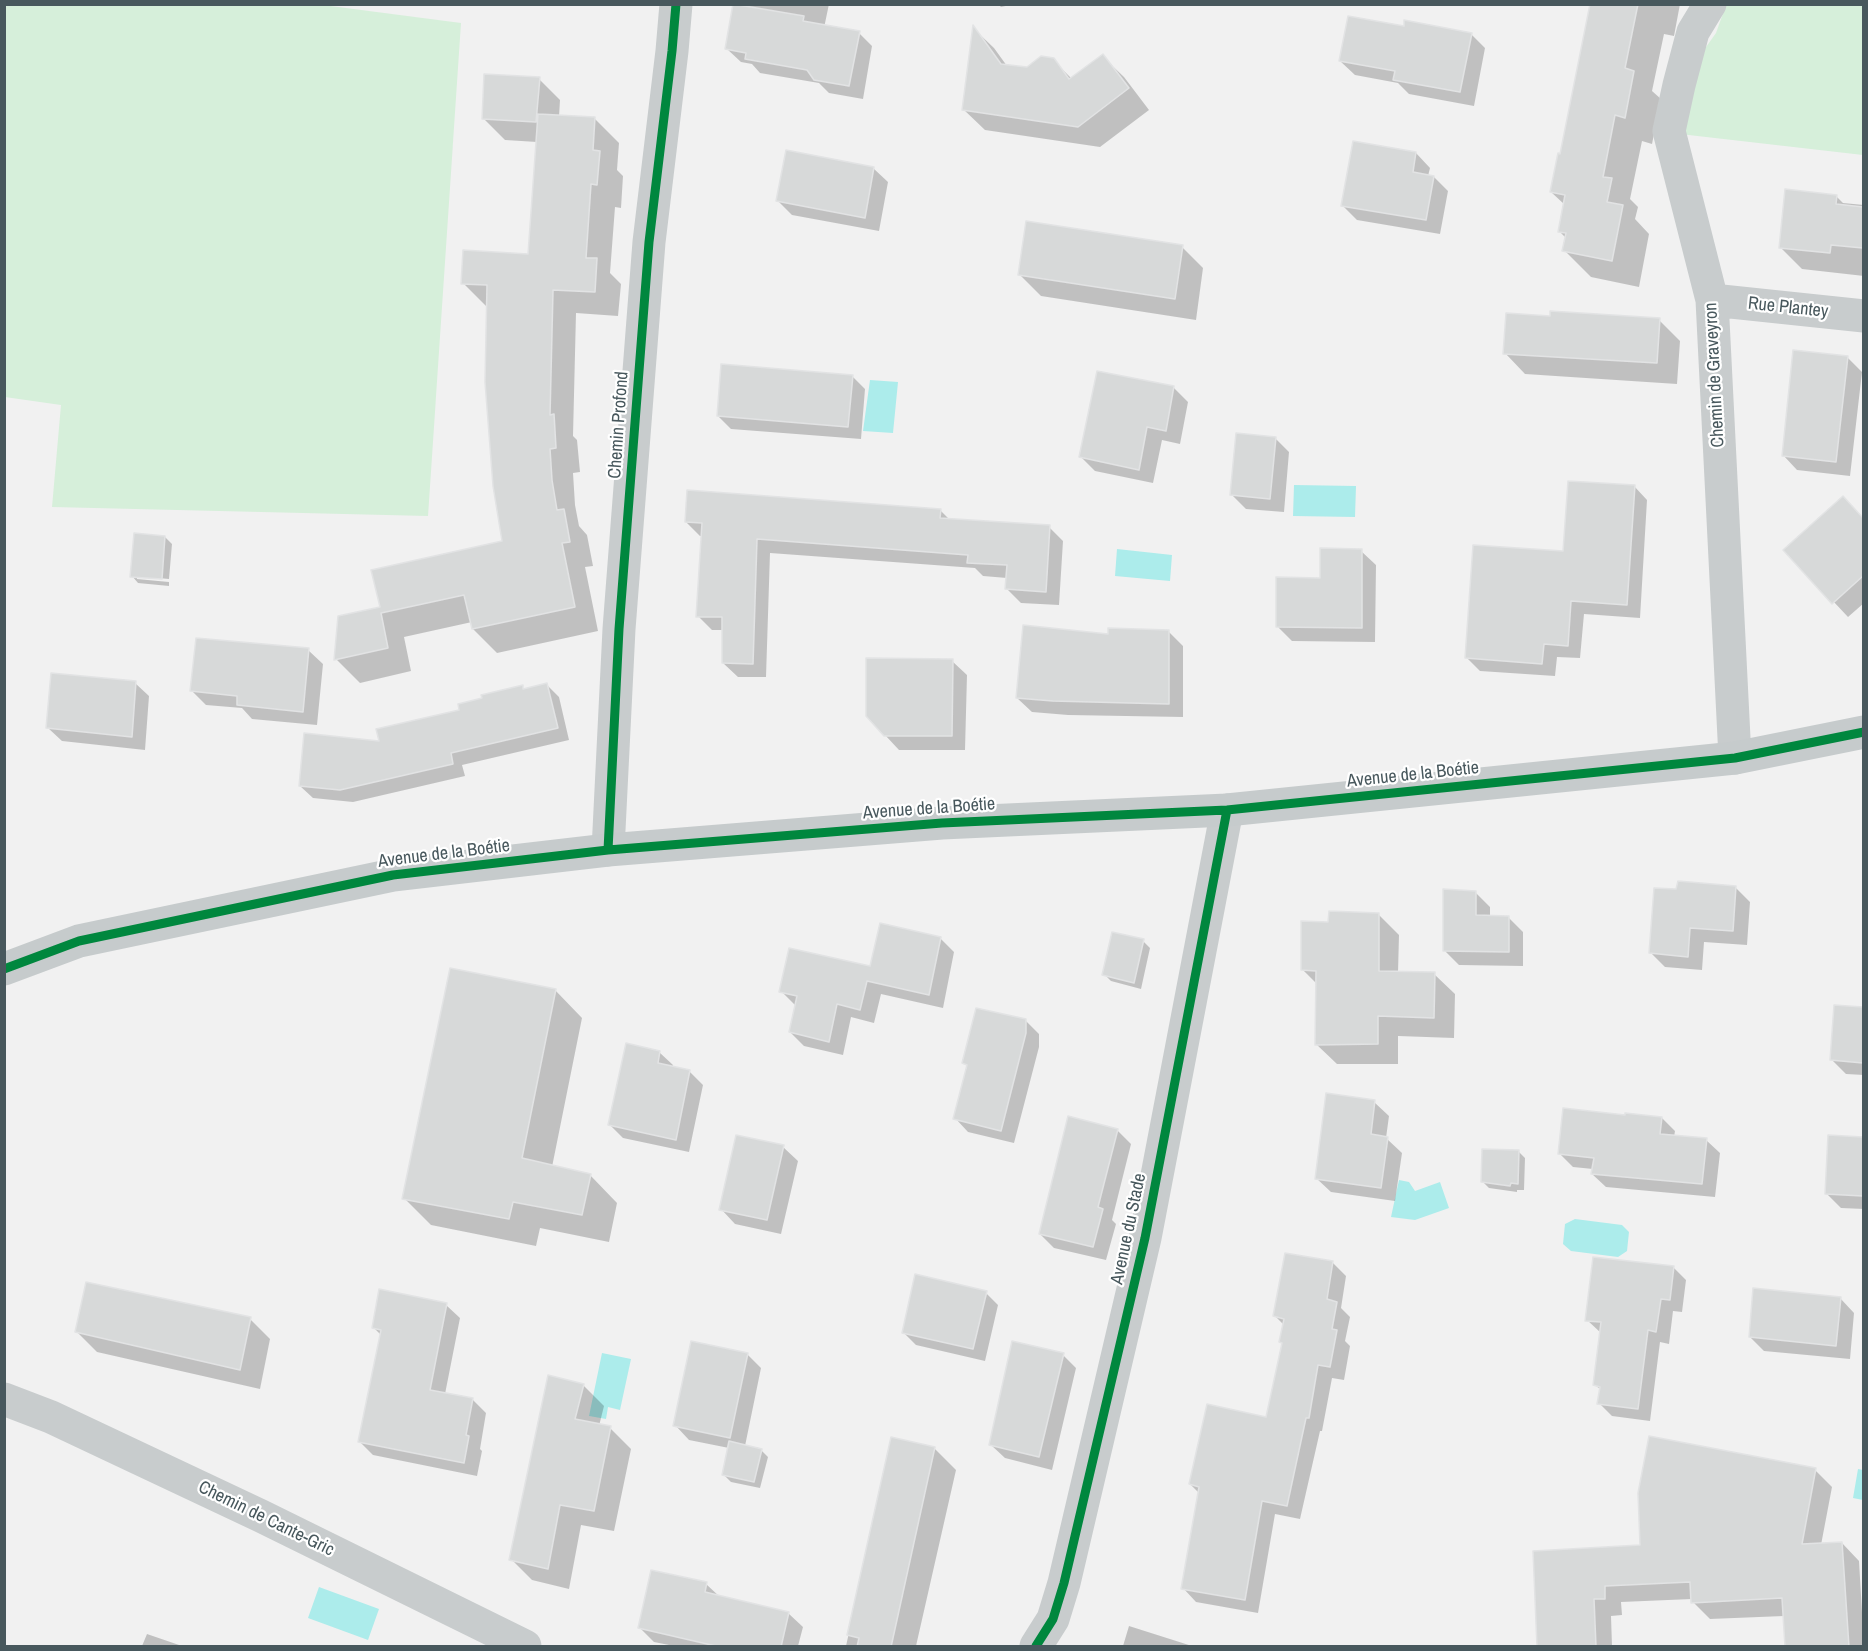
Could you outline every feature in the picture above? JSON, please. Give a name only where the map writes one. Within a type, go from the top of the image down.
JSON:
[{"type":"main road","name":"Avenue de la Boétie","points":[[4,969],[79,941],[393,875],[608,850],[942,824],[1227,810],[1735,758],[1863,732]]},
{"type":"street","name":"Chemin Profond","points":[[608,850],[619,629],[649,242],[676,4]]},
{"type":"street","name":"Chemin de Graveyron","points":[[1710,4],[1693,32],[1669,131],[1712,300],[1735,758]]},
{"type":"street","name":"Rue Plantey","points":[[1712,300],[1863,316]]},
{"type":"street","name":"Avenue du Stade","points":[[1036,1647],[1053,1619],[1064,1583],[1142,1249],[1227,810]]},
{"type":"street","name":"Chemin de Cante-Gric","points":[[4,1400],[51,1417],[261,1516],[525,1647]]},
{"type":"green space","points":[[5,5],[323,5],[461,23],[428,516],[52,507],[61,405],[5,397]]},
{"type":"green space","points":[[1726,5],[1863,5],[1863,155],[1680,134],[1679,85],[1716,33]]},
{"type":"water","points":[[870,380],[898,382],[893,433],[863,431]]},
{"type":"water","points":[[1294,485],[1356,486],[1355,517],[1293,516]]},
{"type":"water","points":[[1117,549],[1172,555],[1170,581],[1115,576]]},
{"type":"water","points":[[1399,1180],[1409,1182],[1415,1191],[1440,1182],[1449,1208],[1415,1220],[1391,1217]]},
{"type":"water","points":[[1575,1219],[1622,1225],[1629,1232],[1627,1251],[1618,1257],[1571,1251],[1563,1244],[1565,1224]]},
{"type":"water","points":[[602,1353],[631,1359],[620,1410],[608,1407],[606,1419],[589,1416]]},
{"type":"water","points":[[1858,1469],[1863,1470],[1863,1500],[1853,1498]]},
{"type":"water","points":[[319,1587],[379,1609],[368,1640],[308,1618]]},
{"type":"building","points":[[733,4],[804,16],[803,21],[860,31],[849,86],[814,80],[807,70],[745,59],[746,53],[725,49]]},
{"type":"building","points":[[1590,4],[1638,4],[1625,68],[1634,71],[1625,118],[1615,115],[1603,177],[1612,178],[1607,202],[1623,205],[1612,261],[1562,251],[1566,233],[1558,232],[1565,195],[1550,192],[1558,153],[1560,154]]},
{"type":"building","points":[[1348,16],[1404,26],[1404,20],[1472,33],[1460,92],[1393,80],[1395,71],[1339,61]]},
{"type":"building","points":[[973,25],[1001,64],[1027,67],[1041,56],[1054,58],[1069,79],[1103,54],[1129,88],[1078,127],[962,110]]},
{"type":"building","points":[[484,74],[540,77],[536,122],[482,119]]},
{"type":"building","points":[[538,114],[595,117],[593,150],[600,151],[597,185],[591,184],[586,258],[597,258],[595,292],[553,290],[550,415],[554,414],[556,448],[550,449],[552,480],[557,510],[564,509],[570,542],[562,543],[575,607],[472,629],[464,595],[381,613],[388,648],[334,660],[338,616],[380,607],[371,570],[502,541],[493,486],[485,382],[487,285],[461,284],[463,250],[528,254]]},
{"type":"building","points":[[1353,141],[1416,152],[1413,172],[1434,176],[1426,220],[1341,206]]},
{"type":"building","points":[[786,150],[874,167],[865,218],[776,201]]},
{"type":"building","points":[[1785,189],[1837,195],[1836,204],[1863,207],[1863,248],[1831,245],[1830,253],[1779,248]]},
{"type":"building","points":[[1026,221],[1183,245],[1175,299],[1018,275]]},
{"type":"building","points":[[1550,311],[1660,318],[1657,363],[1503,354],[1506,313],[1550,316]]},
{"type":"building","points":[[1793,350],[1848,356],[1836,462],[1782,456]]},
{"type":"building","points":[[721,364],[853,375],[848,427],[717,416]]},
{"type":"building","points":[[1097,371],[1174,386],[1166,431],[1147,427],[1139,470],[1079,457]]},
{"type":"building","points":[[1236,433],[1276,437],[1270,499],[1230,495]]},
{"type":"building","points":[[1568,481],[1635,485],[1627,605],[1571,601],[1568,646],[1544,644],[1542,664],[1465,658],[1473,545],[1563,551]]},
{"type":"building","points":[[687,490],[941,509],[940,518],[1050,525],[1046,592],[1005,589],[1007,565],[967,563],[968,555],[757,539],[753,664],[722,663],[722,617],[696,617],[702,523],[685,522]]},
{"type":"building","points":[[1843,496],[1863,518],[1863,576],[1832,604],[1783,550]]},
{"type":"building","points":[[134,533],[165,536],[162,579],[130,577]]},
{"type":"building","points":[[1320,548],[1362,549],[1362,628],[1276,627],[1276,577],[1320,578]]},
{"type":"building","points":[[1023,625],[1108,634],[1108,628],[1169,630],[1169,704],[1016,698]]},
{"type":"building","points":[[196,638],[309,648],[303,712],[237,705],[237,696],[190,691]]},
{"type":"building","points":[[866,658],[953,659],[952,736],[884,736],[866,716]]},
{"type":"building","points":[[51,673],[136,681],[132,737],[46,728]]},
{"type":"building","points":[[547,683],[558,728],[451,753],[453,764],[340,790],[299,786],[304,733],[379,741],[376,729],[459,710],[458,704],[482,698],[481,695],[523,685],[523,689]]},
{"type":"building","points":[[1678,881],[1736,886],[1733,931],[1690,928],[1688,957],[1649,953],[1654,888],[1676,889]]},
{"type":"building","points":[[1443,889],[1476,891],[1476,915],[1509,916],[1509,952],[1443,951]]},
{"type":"building","points":[[1329,911],[1379,913],[1379,971],[1435,972],[1434,1018],[1378,1016],[1378,1044],[1315,1045],[1316,971],[1301,970],[1301,921],[1328,922]]},
{"type":"building","points":[[880,923],[941,937],[929,995],[867,981],[860,1010],[837,1004],[829,1042],[789,1032],[797,996],[779,992],[789,948],[870,966]]},
{"type":"building","points":[[1112,932],[1144,939],[1134,983],[1102,975]]},
{"type":"building","points":[[450,968],[556,989],[522,1158],[591,1174],[582,1215],[513,1202],[509,1219],[402,1199]]},
{"type":"building","points":[[1834,1005],[1863,1007],[1863,1063],[1830,1060]]},
{"type":"building","points":[[976,1008],[1026,1019],[1026,1033],[1001,1131],[953,1119],[967,1065],[962,1063]]},
{"type":"building","points":[[626,1043],[660,1051],[658,1063],[690,1070],[676,1140],[608,1125]]},
{"type":"building","points":[[1326,1093],[1375,1100],[1371,1134],[1388,1137],[1381,1188],[1315,1179]]},
{"type":"building","points":[[1563,1108],[1662,1117],[1660,1134],[1707,1138],[1702,1184],[1591,1174],[1594,1158],[1558,1154]]},
{"type":"building","points":[[1068,1116],[1118,1129],[1098,1207],[1103,1209],[1093,1247],[1039,1234]]},
{"type":"building","points":[[736,1135],[784,1145],[767,1220],[719,1210]]},
{"type":"building","points":[[1828,1135],[1863,1137],[1863,1196],[1825,1194]]},
{"type":"building","points":[[1482,1149],[1519,1150],[1518,1184],[1511,1183],[1510,1186],[1481,1182]]},
{"type":"building","points":[[1285,1253],[1333,1261],[1327,1299],[1337,1302],[1332,1329],[1337,1330],[1330,1367],[1318,1365],[1309,1418],[1306,1418],[1287,1506],[1262,1501],[1245,1600],[1181,1589],[1199,1487],[1189,1484],[1207,1404],[1266,1417],[1282,1343],[1279,1342],[1284,1319],[1273,1316]]},
{"type":"building","points":[[1593,1257],[1674,1266],[1670,1300],[1661,1299],[1656,1332],[1648,1330],[1638,1409],[1597,1404],[1600,1387],[1593,1385],[1601,1322],[1585,1321]]},
{"type":"building","points":[[915,1274],[987,1291],[973,1349],[902,1333]]},
{"type":"building","points":[[86,1282],[251,1317],[240,1370],[75,1332]]},
{"type":"building","points":[[1753,1288],[1841,1297],[1836,1346],[1749,1337]]},
{"type":"building","points":[[379,1289],[447,1303],[430,1390],[473,1398],[466,1435],[469,1436],[464,1463],[358,1442],[381,1330],[372,1328]]},
{"type":"building","points":[[691,1341],[748,1353],[730,1438],[673,1426]]},
{"type":"building","points":[[1012,1341],[1064,1353],[1039,1457],[989,1445]]},
{"type":"building","points":[[548,1375],[584,1384],[575,1419],[611,1426],[594,1511],[560,1505],[548,1569],[509,1560]]},
{"type":"building","points":[[1649,1436],[1816,1468],[1802,1544],[1842,1542],[1849,1647],[1785,1647],[1782,1598],[1691,1603],[1690,1582],[1605,1586],[1605,1599],[1594,1599],[1596,1647],[1537,1647],[1533,1551],[1640,1545],[1638,1493]]},
{"type":"building","points":[[891,1437],[935,1447],[891,1647],[857,1647],[859,1638],[847,1635]]},
{"type":"building","points":[[729,1441],[762,1449],[754,1482],[722,1475]]},
{"type":"building","points":[[651,1570],[707,1582],[705,1592],[789,1612],[781,1647],[720,1647],[638,1628]]},
{"type":"cycle path","points":[[608,850],[619,629],[649,242],[676,4]]},
{"type":"cycle path","points":[[4,969],[79,941],[393,875],[608,850],[942,823],[1227,810],[1735,758],[1864,732]]},
{"type":"cycle path","points":[[1036,1646],[1053,1619],[1064,1583],[1145,1238],[1227,810]]}]
